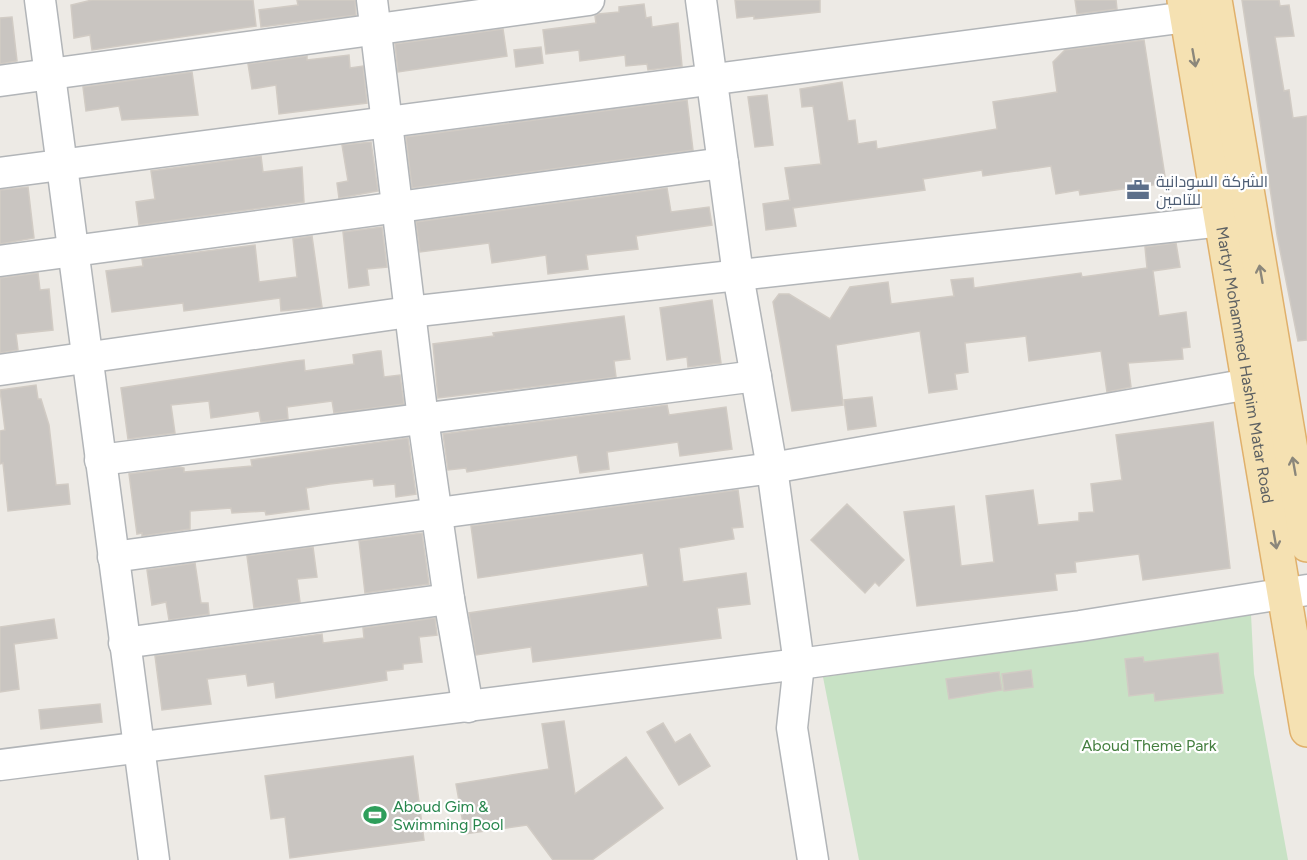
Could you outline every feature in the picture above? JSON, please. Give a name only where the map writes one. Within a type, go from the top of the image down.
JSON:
[{"type":"main road","name":"Martyr Mohammed Hashim Matar Road","points":[[1215,0],[1307,545]]},
{"type":"main road","name":"Martyr Mohammed Hashim Matar Road","points":[[1186,8],[1249,384],[1295,591],[1307,730]]},
{"type":"street","points":[[40,0],[154,860]]},
{"type":"street","points":[[372,0],[423,419],[449,599],[468,707]]},
{"type":"street","points":[[0,81],[589,0]]},
{"type":"street","points":[[701,0],[738,275],[772,468],[799,664],[792,728],[813,860]]},
{"type":"street","points":[[0,173],[712,78],[1186,8]]},
{"type":"street","points":[[0,261],[398,205],[723,163]]},
{"type":"street","points":[[0,370],[410,312],[1222,221]]},
{"type":"street","points":[[100,460],[756,376]]},
{"type":"street","points":[[113,557],[772,468],[1249,384]]},
{"type":"street","points":[[0,765],[799,664],[1080,626],[1295,591]]},
{"type":"street","points":[[124,644],[449,599]]},
{"type":"green space","name":"Aboud Theme Park","points":[[1251,614],[1254,674],[1288,860],[859,860],[823,677]]},
{"type":"building","points":[[92,0],[253,0],[256,26],[92,50],[90,35],[74,38],[71,5]]},
{"type":"building","points":[[297,0],[355,0],[356,15],[261,27],[259,10],[298,5]]},
{"type":"building","points":[[735,0],[820,0],[820,12],[754,19],[754,16],[737,18]]},
{"type":"building","points":[[1075,0],[1116,0],[1117,9],[1077,14]]},
{"type":"building","points":[[1242,0],[1279,0],[1280,6],[1289,5],[1294,36],[1275,37],[1284,91],[1289,90],[1293,118],[1307,116],[1307,340],[1298,341],[1277,235]]},
{"type":"building","points":[[644,4],[646,18],[651,17],[652,27],[678,23],[682,66],[648,70],[647,64],[626,66],[625,55],[580,61],[579,50],[546,54],[543,30],[596,23],[595,16],[598,14],[619,12],[619,7]]},
{"type":"building","points":[[12,17],[17,61],[0,64],[0,18]]},
{"type":"building","points":[[503,29],[507,56],[398,72],[395,44]]},
{"type":"building","points":[[1144,40],[1166,183],[1080,195],[1079,190],[1056,194],[1051,166],[983,176],[982,170],[923,179],[925,190],[793,208],[796,226],[766,230],[763,204],[790,200],[785,168],[821,164],[813,106],[802,107],[800,89],[842,82],[848,121],[855,120],[858,144],[876,141],[877,149],[997,129],[993,102],[1057,92],[1053,62],[1065,50]]},
{"type":"building","points":[[541,47],[543,63],[516,67],[514,50]]},
{"type":"building","points":[[349,55],[350,68],[363,66],[367,103],[279,114],[276,85],[252,89],[248,64],[307,56],[307,60]]},
{"type":"building","points":[[192,72],[198,115],[122,120],[119,106],[86,111],[83,87]]},
{"type":"building","points":[[767,95],[773,145],[755,147],[748,97]]},
{"type":"building","points":[[687,100],[693,150],[412,188],[406,137]]},
{"type":"building","points":[[371,142],[378,191],[339,198],[337,183],[348,181],[342,145]]},
{"type":"building","points":[[261,156],[263,172],[302,167],[304,202],[139,225],[136,202],[155,199],[151,171]]},
{"type":"building","points":[[28,187],[34,238],[0,244],[0,190]]},
{"type":"building","points":[[667,188],[671,212],[709,207],[712,225],[636,236],[638,249],[586,255],[588,269],[548,274],[546,255],[492,263],[489,243],[420,252],[416,222]]},
{"type":"building","points":[[382,227],[387,267],[367,269],[369,285],[349,288],[343,232]]},
{"type":"building","points":[[312,236],[322,307],[281,311],[280,298],[184,311],[183,303],[112,312],[106,271],[143,266],[142,259],[255,245],[259,282],[297,277],[293,239]]},
{"type":"building","points":[[1176,243],[1180,267],[1153,271],[1159,316],[1186,312],[1190,347],[1182,348],[1183,359],[1128,363],[1131,387],[1107,392],[1101,351],[1029,361],[1026,336],[965,343],[968,372],[955,374],[957,389],[929,393],[920,331],[836,345],[843,405],[792,411],[773,302],[779,294],[789,294],[830,319],[850,287],[888,282],[891,304],[954,296],[951,280],[973,278],[974,288],[1081,273],[1082,277],[1147,268],[1145,247]]},
{"type":"building","points":[[38,273],[40,290],[49,289],[53,330],[16,334],[18,350],[0,353],[0,278]]},
{"type":"building","points":[[712,300],[721,363],[688,367],[687,357],[667,360],[660,308]]},
{"type":"building","points":[[624,316],[630,359],[614,361],[616,377],[438,398],[433,344],[494,336],[493,333]]},
{"type":"building","points":[[381,351],[384,377],[400,375],[404,404],[334,413],[332,401],[287,407],[288,419],[261,422],[259,411],[211,418],[209,401],[171,405],[175,433],[128,439],[121,388],[304,360],[305,371],[354,364],[353,355]]},
{"type":"building","points":[[36,385],[38,399],[41,399],[49,425],[56,485],[68,484],[70,504],[8,511],[3,463],[0,464],[0,431],[5,430],[0,390]]},
{"type":"building","points":[[872,397],[876,426],[848,430],[844,400]]},
{"type":"building","points":[[667,405],[669,415],[726,407],[732,449],[680,456],[678,442],[607,452],[609,469],[580,473],[577,455],[467,472],[466,468],[448,470],[443,434]]},
{"type":"building","points":[[1213,422],[1230,568],[1143,580],[1139,554],[1075,562],[1076,572],[1055,574],[1057,590],[917,606],[904,512],[954,506],[961,566],[994,562],[986,496],[1033,490],[1038,525],[1079,521],[1079,513],[1094,512],[1091,484],[1122,480],[1116,435]]},
{"type":"building","points":[[408,438],[416,494],[396,497],[395,484],[374,486],[373,479],[330,484],[306,488],[309,509],[266,515],[265,511],[232,513],[231,508],[190,511],[190,529],[142,536],[142,533],[137,534],[129,474],[179,467],[184,468],[184,472],[252,466],[251,460]]},
{"type":"building","points":[[738,490],[743,527],[732,528],[734,539],[679,548],[683,582],[746,573],[750,604],[717,608],[721,638],[533,662],[531,647],[476,655],[469,613],[648,586],[643,553],[478,578],[471,526]]},
{"type":"building","points":[[847,504],[904,560],[879,586],[875,582],[865,593],[811,540]]},
{"type":"building","points":[[422,533],[429,584],[365,593],[359,541]]},
{"type":"building","points":[[313,547],[317,577],[297,579],[300,602],[254,608],[247,556]]},
{"type":"building","points":[[195,563],[201,603],[208,603],[209,614],[169,620],[166,602],[152,605],[147,570]]},
{"type":"building","points":[[435,618],[437,635],[419,637],[422,662],[403,664],[403,669],[386,671],[387,680],[276,698],[274,682],[248,686],[246,674],[207,679],[211,704],[162,710],[155,656],[322,634],[323,643],[364,638],[363,628]]},
{"type":"building","points":[[54,619],[57,638],[14,644],[19,689],[0,692],[0,627]]},
{"type":"building","points":[[1218,653],[1223,693],[1155,701],[1154,693],[1129,696],[1125,659],[1143,657],[1144,662]]},
{"type":"building","points":[[1031,670],[1033,687],[1004,691],[1002,674]]},
{"type":"building","points":[[999,672],[1002,690],[949,699],[946,679]]},
{"type":"building","points":[[100,704],[102,722],[41,729],[39,710]]},
{"type":"building","points":[[564,721],[575,794],[626,757],[663,808],[592,860],[553,860],[527,825],[465,834],[456,784],[549,769],[542,724]]},
{"type":"building","points":[[663,723],[675,743],[690,734],[710,766],[679,785],[647,732]]},
{"type":"building","points":[[413,756],[424,840],[290,858],[285,817],[271,819],[265,776]]},
{"type":"place","name":"الشركة السودانية للتامين","points":[[1138,190]]},
{"type":"place","name":"Aboud Gim & Swimming Pool","points":[[375,815]]}]
